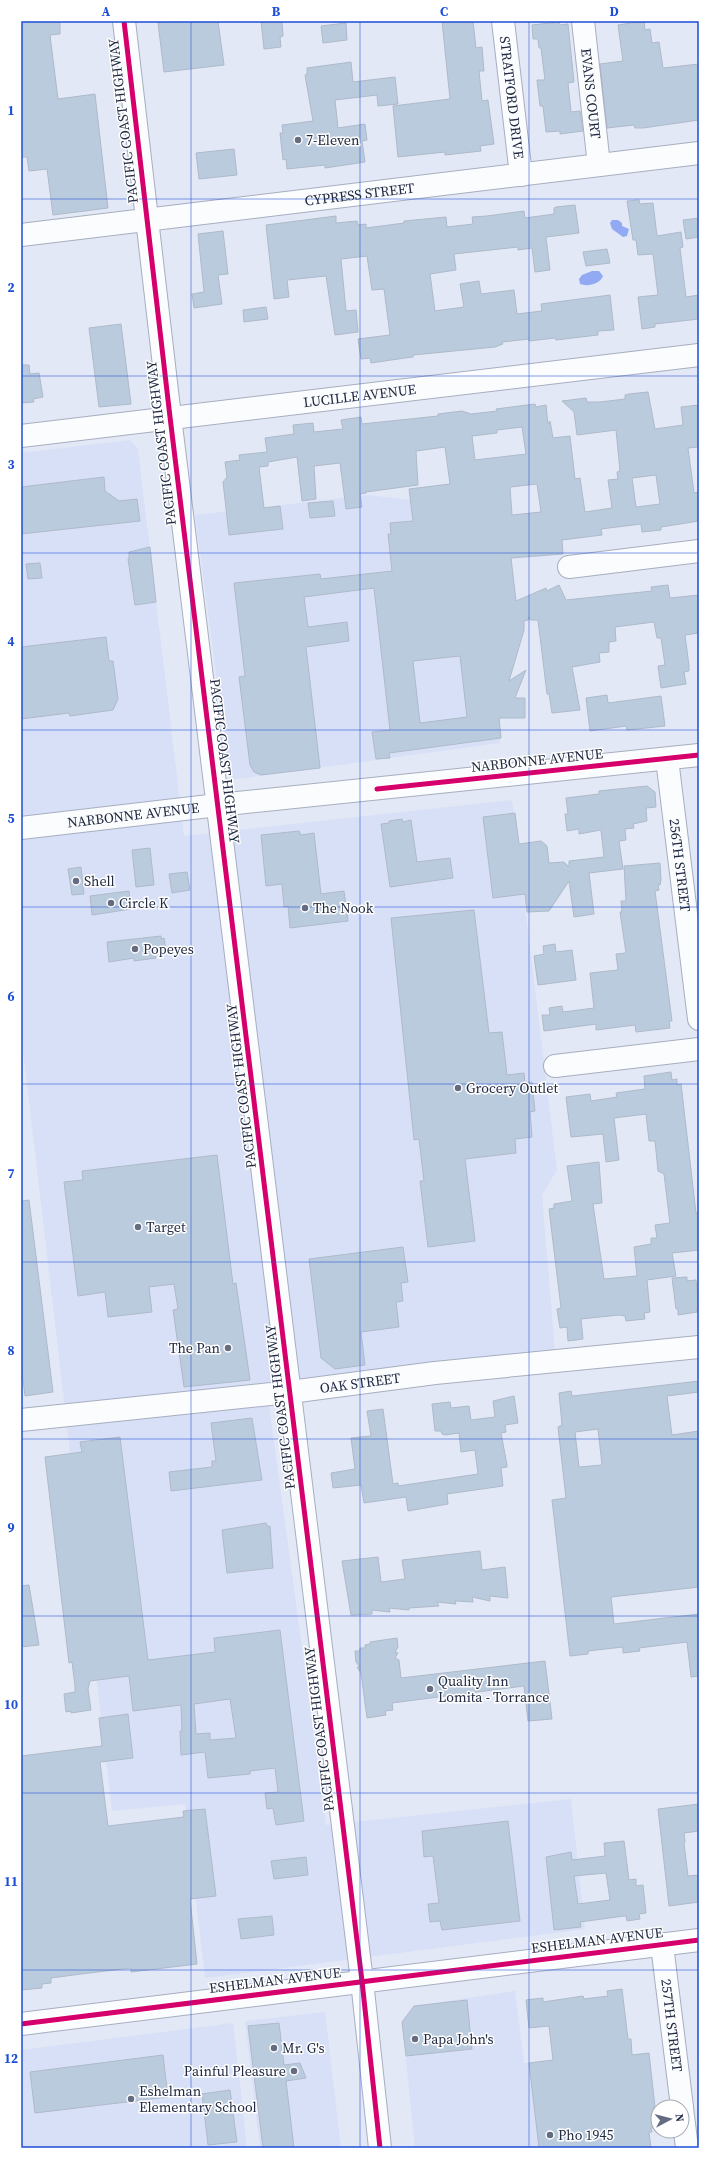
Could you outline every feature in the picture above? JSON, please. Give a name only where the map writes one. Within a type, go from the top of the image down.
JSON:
[{"type":"main road","name":"PACIFIC COAST HIGHWAY","points":[[124,21],[170,417],[362,1981],[380,2148]]},
{"type":"main road","name":"STRATFORD DRIVE","points":[[503,21],[521,175]]},
{"type":"main road","name":"EVANS COURT","points":[[583,21],[599,165]]},
{"type":"main road","name":"CYPRESS STREET","points":[[21,235],[699,154]]},
{"type":"main road","name":"LUCILLE AVENUE","points":[[21,436],[170,417],[699,356]]},
{"type":"main road","points":[[569,567],[699,551]]},
{"type":"main road","name":"NARBONNE AVENUE","points":[[21,828],[218,805],[699,755]]},
{"type":"main road","name":"256TH STREET","points":[[667,759],[699,1019]]},
{"type":"main road","points":[[555,1066],[699,1049]]},
{"type":"main road","name":"OAK STREET","points":[[21,1420],[290,1392],[435,1373],[699,1347]]},
{"type":"main road","name":"ESHELMAN AVENUE","points":[[21,2024],[699,1940]]},
{"type":"main road","name":"257TH STREET","points":[[662,1945],[681,2099]]},
{"type":"shaded area","points":[[130,440],[138,449],[184,836],[512,800],[557,1170],[542,1195],[555,1352],[266,1382],[326,1825],[571,1799],[585,1929],[205,1978],[185,1804],[112,1811],[21,1033],[21,453]]},
{"type":"shaded area","points":[[368,495],[472,507],[500,743],[230,780],[195,515]]},
{"type":"shaded area","points":[[515,1991],[524,2063],[529,2063],[584,2148],[415,2148],[402,2022],[414,2006]]},
{"type":"shaded area","points":[[325,2012],[341,2148],[260,2148],[245,2021]]},
{"type":"shaded area","name":"Eshelman Elementary School","points":[[233,2023],[247,2148],[21,2148],[21,2050]]},
{"type":"water","points":[[612,220],[618,220],[622,223],[622,226],[629,229],[627,236],[623,237],[612,229],[610,223]]},
{"type":"water","points":[[592,271],[599,271],[603,276],[597,283],[587,285],[580,284],[579,279],[582,275]]},
{"type":"building","points":[[21,21],[60,21],[60,34],[50,35],[58,99],[95,94],[108,208],[53,215],[47,169],[29,171],[27,157],[21,157]]},
{"type":"building","points":[[171,21],[218,21],[224,65],[164,72],[158,23]]},
{"type":"building","points":[[261,21],[282,21],[283,36],[280,37],[281,47],[264,49]]},
{"type":"building","points":[[442,21],[473,21],[476,48],[482,47],[484,71],[479,71],[482,101],[488,100],[494,144],[480,146],[481,151],[445,155],[445,152],[398,157],[393,106],[450,99]]},
{"type":"building","points":[[644,21],[645,30],[650,29],[652,43],[659,42],[663,68],[699,64],[699,120],[643,128],[635,128],[634,125],[607,128],[600,64],[623,61],[618,25]]},
{"type":"building","points":[[559,22],[560,25],[568,24],[574,82],[568,83],[571,112],[580,111],[583,131],[560,134],[560,131],[546,132],[543,106],[540,106],[537,80],[545,80],[541,48],[539,48],[538,39],[533,39],[532,25]]},
{"type":"building","points":[[346,23],[347,40],[323,43],[321,26]]},
{"type":"building","points":[[351,62],[353,82],[395,77],[398,104],[378,106],[377,95],[335,100],[338,128],[365,124],[367,140],[362,141],[365,162],[325,168],[325,165],[287,169],[286,159],[283,160],[280,133],[283,133],[282,125],[313,121],[305,75],[307,74],[307,68]]},
{"type":"building","points":[[234,149],[237,175],[199,179],[196,153]]},
{"type":"building","points":[[639,200],[640,204],[653,203],[657,236],[681,232],[683,247],[680,248],[686,297],[699,295],[699,319],[655,324],[655,327],[642,329],[638,297],[658,295],[653,254],[638,255],[636,240],[633,240],[627,201]]},
{"type":"building","points":[[575,205],[579,233],[546,237],[550,270],[535,272],[532,248],[518,250],[518,247],[454,254],[456,270],[430,274],[435,311],[464,307],[460,284],[479,281],[481,294],[514,290],[517,314],[542,311],[541,304],[610,295],[614,330],[598,331],[598,335],[556,340],[555,338],[502,342],[503,344],[495,347],[413,355],[413,357],[371,363],[370,358],[361,359],[358,339],[390,335],[384,289],[372,290],[367,256],[341,259],[346,311],[356,310],[358,332],[335,335],[326,276],[287,280],[289,297],[274,299],[266,225],[336,216],[336,223],[357,221],[358,225],[366,224],[366,228],[404,223],[404,221],[446,217],[447,227],[473,224],[472,217],[524,211],[525,218],[554,214],[554,208],[556,207]]},
{"type":"building","points":[[699,218],[699,237],[686,239],[683,220]]},
{"type":"building","points":[[223,231],[228,274],[218,275],[222,304],[194,308],[192,294],[204,292],[198,234]]},
{"type":"building","points":[[607,249],[610,263],[586,266],[583,252]]},
{"type":"building","points":[[266,307],[268,319],[244,322],[243,310]]},
{"type":"building","points":[[121,324],[131,404],[99,407],[89,328]]},
{"type":"building","points":[[21,365],[29,365],[30,374],[39,373],[43,397],[33,399],[34,402],[21,403]]},
{"type":"building","points":[[648,392],[655,429],[683,425],[681,407],[699,405],[699,447],[688,448],[694,493],[699,492],[699,521],[661,527],[661,530],[642,532],[641,524],[601,529],[602,535],[562,540],[563,554],[511,558],[516,601],[546,588],[547,591],[559,585],[566,600],[652,591],[651,587],[668,585],[670,598],[699,595],[699,633],[685,635],[689,666],[689,671],[684,672],[686,684],[661,688],[658,666],[665,665],[661,638],[657,638],[654,622],[615,627],[616,641],[609,642],[609,652],[599,653],[600,662],[572,667],[580,710],[552,713],[549,694],[547,694],[538,620],[530,620],[529,617],[528,620],[524,621],[524,630],[509,681],[526,670],[515,698],[525,698],[525,718],[499,718],[501,738],[389,753],[390,758],[376,759],[372,732],[390,730],[374,588],[304,597],[308,627],[347,622],[349,641],[306,647],[320,768],[261,775],[254,772],[250,765],[239,677],[245,676],[234,583],[320,574],[321,579],[392,571],[388,534],[391,534],[390,523],[413,521],[409,489],[450,484],[445,447],[416,451],[418,485],[360,494],[362,507],[346,509],[340,463],[314,466],[316,499],[302,501],[297,457],[268,462],[268,466],[259,467],[264,508],[280,506],[283,529],[229,535],[223,482],[227,477],[225,462],[240,460],[239,455],[267,452],[265,438],[294,434],[293,425],[313,423],[314,432],[343,429],[341,420],[361,417],[362,424],[438,416],[438,414],[462,411],[471,414],[535,404],[536,407],[546,405],[548,424],[550,421],[553,438],[570,436],[575,479],[580,478],[585,512],[612,508],[608,480],[618,479],[617,472],[620,471],[616,430],[577,435],[574,412],[562,401],[586,398],[587,402],[600,402],[625,399],[625,395]],"holes":[[[522,427],[526,454],[475,460],[472,436],[497,433],[497,430]],[[656,475],[660,504],[636,507],[632,478]],[[537,484],[541,512],[512,515],[510,487]],[[460,656],[467,717],[420,723],[413,661]]]},
{"type":"building","points":[[104,477],[105,491],[119,501],[137,499],[140,521],[21,534],[21,487]]},
{"type":"building","points":[[333,501],[335,516],[310,518],[308,503]]},
{"type":"building","points":[[150,547],[156,602],[135,605],[128,559],[129,552]]},
{"type":"building","points":[[40,563],[42,578],[28,579],[26,564]]},
{"type":"building","points":[[106,637],[109,661],[113,661],[118,699],[113,710],[70,716],[69,713],[21,719],[21,647]]},
{"type":"building","points":[[607,695],[608,703],[661,696],[665,726],[627,730],[626,726],[590,731],[586,698]]},
{"type":"building","points":[[647,786],[655,792],[656,807],[646,808],[647,821],[633,824],[634,828],[625,829],[626,840],[619,841],[623,869],[589,873],[594,914],[574,917],[569,881],[549,911],[527,912],[525,894],[493,898],[483,817],[515,813],[519,844],[541,841],[547,846],[549,863],[564,862],[569,867],[569,861],[604,857],[601,830],[579,834],[579,829],[567,831],[565,814],[568,814],[566,798],[599,794],[599,791]]},
{"type":"building","points":[[402,819],[403,822],[411,820],[417,862],[450,858],[453,878],[390,887],[381,824]]},
{"type":"building","points":[[299,831],[301,835],[314,833],[321,894],[344,891],[348,921],[290,928],[288,906],[284,907],[282,884],[266,886],[261,835]]},
{"type":"building","name":"Shell","points":[[150,848],[154,885],[136,887],[132,850]]},
{"type":"building","points":[[660,863],[661,880],[660,885],[658,885],[659,890],[655,891],[672,1021],[669,1021],[670,1028],[636,1032],[635,1025],[596,1030],[596,1024],[544,1031],[542,1015],[550,1015],[549,1008],[562,1006],[563,1012],[594,1008],[590,973],[618,970],[616,954],[626,953],[620,912],[622,912],[621,901],[626,901],[624,866]]},
{"type":"building","name":"Shell","points":[[81,867],[84,894],[72,895],[68,869]]},
{"type":"building","points":[[187,872],[190,890],[172,893],[169,874]]},
{"type":"building","name":"Circle K","points":[[129,891],[131,909],[92,915],[90,896]]},
{"type":"building","points":[[474,910],[489,1033],[502,1032],[507,1075],[524,1073],[525,1083],[532,1082],[535,1111],[530,1112],[532,1137],[515,1139],[516,1153],[465,1159],[475,1241],[428,1247],[420,1181],[424,1181],[419,1139],[414,1140],[391,918]]},
{"type":"building","name":"Popeyes","points":[[161,936],[161,939],[164,938],[166,951],[164,951],[164,954],[155,955],[156,958],[134,961],[134,958],[109,962],[107,942]]},
{"type":"building","points":[[555,944],[556,952],[572,950],[576,980],[538,985],[534,956],[544,954],[543,946]]},
{"type":"building","points":[[671,1072],[672,1080],[677,1079],[677,1085],[681,1084],[696,1213],[699,1212],[699,1250],[672,1253],[676,1276],[647,1280],[650,1312],[644,1313],[645,1319],[626,1321],[625,1316],[619,1315],[581,1319],[583,1339],[568,1341],[567,1327],[560,1328],[557,1309],[561,1308],[549,1209],[554,1208],[554,1204],[572,1201],[567,1166],[599,1162],[602,1203],[593,1204],[604,1279],[637,1276],[634,1247],[651,1244],[651,1238],[657,1238],[655,1225],[670,1223],[664,1174],[658,1171],[655,1141],[649,1141],[646,1114],[614,1118],[619,1160],[606,1162],[603,1134],[571,1137],[566,1097],[590,1094],[591,1101],[617,1097],[616,1093],[645,1089],[644,1076]]},
{"type":"building","name":"Target","points":[[217,1155],[233,1284],[236,1283],[250,1380],[184,1387],[173,1310],[178,1309],[174,1284],[149,1287],[152,1312],[108,1317],[105,1292],[78,1296],[64,1182],[83,1180],[82,1171]]},
{"type":"building","points":[[29,1200],[53,1392],[25,1396],[21,1364],[21,1201]]},
{"type":"building","points":[[403,1247],[408,1282],[401,1283],[403,1301],[396,1302],[399,1327],[361,1332],[365,1365],[335,1369],[321,1358],[309,1259]]},
{"type":"building","points":[[687,1277],[687,1281],[696,1280],[699,1307],[697,1307],[697,1312],[678,1315],[672,1278]]},
{"type":"building","points":[[699,1381],[699,1392],[667,1396],[672,1435],[699,1431],[699,1587],[611,1597],[614,1624],[699,1614],[699,1676],[691,1677],[687,1642],[639,1648],[640,1651],[623,1653],[623,1647],[588,1651],[588,1654],[570,1656],[552,1500],[566,1498],[558,1427],[562,1425],[559,1393],[571,1391],[572,1396]],"holes":[[[598,1429],[602,1465],[579,1467],[575,1432]]]},
{"type":"building","points":[[514,1396],[518,1423],[505,1425],[506,1432],[501,1433],[507,1465],[507,1467],[501,1468],[503,1486],[447,1494],[448,1504],[408,1511],[406,1497],[364,1503],[361,1485],[333,1488],[331,1473],[355,1469],[351,1438],[371,1436],[367,1411],[383,1409],[393,1484],[398,1483],[398,1486],[478,1474],[475,1450],[461,1452],[459,1433],[445,1435],[442,1434],[441,1431],[435,1431],[432,1404],[450,1402],[451,1408],[469,1406],[471,1420],[495,1417],[493,1401]]},
{"type":"building","points":[[252,1418],[262,1480],[171,1491],[169,1472],[212,1467],[212,1461],[216,1461],[211,1423]]},
{"type":"building","points":[[120,1437],[148,1660],[215,1652],[214,1638],[280,1630],[304,1821],[276,1825],[273,1808],[267,1809],[265,1793],[278,1792],[275,1768],[250,1771],[250,1774],[208,1778],[205,1752],[181,1755],[181,1705],[133,1711],[129,1676],[90,1681],[88,1689],[91,1710],[71,1713],[71,1711],[66,1712],[64,1694],[75,1692],[75,1686],[72,1662],[69,1663],[45,1457],[82,1452],[80,1442]],"holes":[[[230,1699],[236,1738],[210,1740],[210,1733],[196,1734],[194,1704]]]},
{"type":"building","points":[[266,1523],[268,1527],[270,1526],[273,1568],[227,1573],[222,1530]]},
{"type":"building","points":[[480,1551],[482,1570],[505,1567],[508,1598],[490,1596],[490,1601],[472,1597],[473,1602],[455,1601],[456,1604],[437,1602],[439,1606],[409,1608],[409,1610],[389,1608],[390,1612],[372,1610],[372,1614],[351,1615],[342,1561],[378,1557],[381,1582],[405,1579],[402,1560]]},
{"type":"building","points":[[29,1585],[39,1645],[21,1647],[21,1586]]},
{"type":"building","name":"Quality Inn Lomita - Torrance","points":[[397,1638],[398,1647],[395,1652],[398,1653],[395,1658],[399,1660],[401,1678],[545,1661],[552,1719],[528,1721],[524,1686],[392,1703],[393,1710],[385,1711],[386,1715],[367,1718],[361,1673],[357,1667],[360,1667],[356,1662],[355,1651],[360,1651],[360,1648],[365,1648],[365,1645],[370,1644],[370,1642]]},
{"type":"building","points":[[128,1714],[133,1758],[100,1762],[108,1826],[184,1817],[183,1811],[205,1809],[216,1896],[190,1899],[197,1964],[131,1972],[131,1968],[51,1978],[51,1983],[42,1984],[42,1988],[21,1990],[21,1756],[102,1746],[99,1718]]},
{"type":"building","points":[[699,1804],[699,1831],[684,1833],[684,1843],[688,1876],[699,1875],[699,1902],[669,1906],[658,1809]]},
{"type":"building","points":[[508,1821],[520,1921],[442,1930],[440,1921],[430,1922],[428,1904],[439,1903],[433,1856],[424,1857],[422,1831]]},
{"type":"building","points":[[624,1841],[629,1880],[636,1879],[636,1886],[643,1885],[646,1913],[639,1914],[640,1919],[627,1921],[626,1916],[624,1916],[580,1922],[581,1927],[554,1930],[546,1857],[571,1852],[572,1860],[605,1856],[604,1843]],"holes":[[[606,1873],[610,1900],[578,1904],[574,1876]]]},
{"type":"building","points":[[306,1857],[308,1875],[274,1879],[271,1861]]},
{"type":"building","points":[[272,1916],[274,1935],[241,1939],[238,1919]]},
{"type":"building","points":[[622,1989],[628,2039],[631,2039],[632,2055],[649,2053],[654,2099],[650,2099],[649,2132],[651,2148],[539,2148],[529,2063],[553,2060],[549,2026],[529,2028],[526,2000],[543,1998],[543,2002],[583,1996],[584,1999],[608,1996],[607,1991]]},
{"type":"building","points":[[467,2000],[472,2049],[406,2056],[402,2022],[414,2006]]},
{"type":"building","points":[[279,2023],[284,2065],[300,2063],[306,2078],[286,2081],[294,2148],[263,2148],[248,2026]]},
{"type":"building","points":[[163,2055],[168,2097],[35,2113],[30,2072]]},
{"type":"building","points":[[230,2090],[237,2142],[208,2145],[202,2094]]},
{"type":"cycle path","points":[[124,21],[170,417],[362,1981],[380,2148]]},
{"type":"cycle path","points":[[377,789],[699,755]]},
{"type":"cycle path","points":[[21,2024],[699,1940]]},
{"type":"place","name":"7-Eleven","points":[[298,140]]},
{"type":"place","name":"Shell","points":[[76,881]]},
{"type":"place","name":"Circle K","points":[[111,903]]},
{"type":"place","name":"The Nook","points":[[305,908]]},
{"type":"place","name":"Popeyes","points":[[135,949]]},
{"type":"place","name":"Grocery Outlet","points":[[458,1088]]},
{"type":"place","name":"Target","points":[[138,1227]]},
{"type":"place","name":"The Pan","points":[[228,1348]]},
{"type":"place","name":"Quality Inn Lomita - Torrance","points":[[430,1689]]},
{"type":"place","name":"Papa John's","points":[[415,2039]]},
{"type":"place","name":"Mr. G's","points":[[274,2048]]},
{"type":"place","name":"Painful Pleasure","points":[[294,2071]]},
{"type":"place","name":"Eshelman Elementary School","points":[[131,2099]]},
{"type":"place","name":"Pho 1945","points":[[550,2135]]}]
